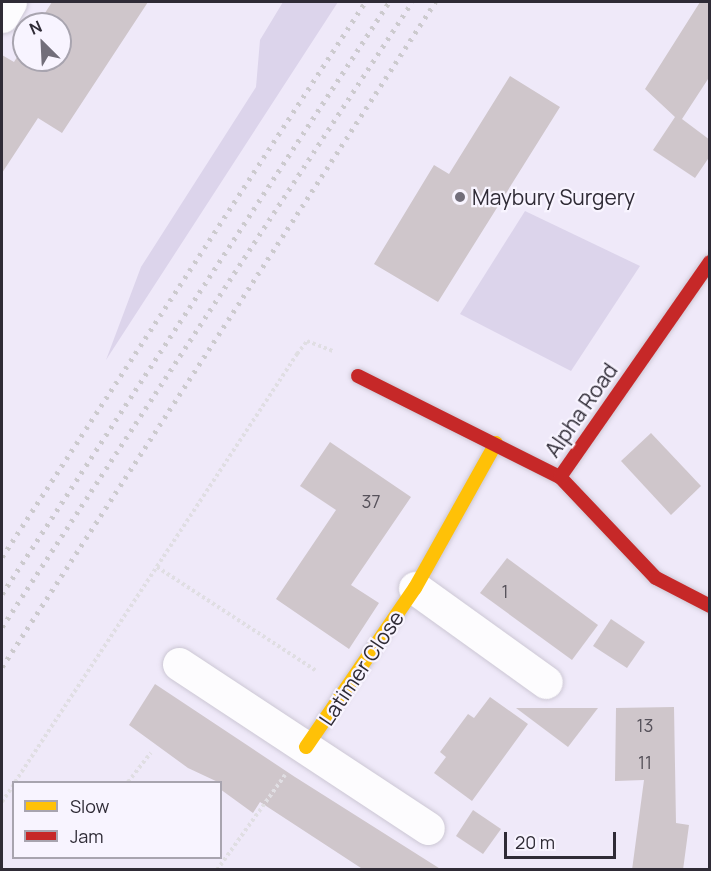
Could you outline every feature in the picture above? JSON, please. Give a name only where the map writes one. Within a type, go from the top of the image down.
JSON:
[{"type":"street","points":[[2,16],[10,2]]},
{"type":"street","name":"Alpha Road","points":[[710,262],[560,477],[656,578],[710,606]]},
{"type":"street","points":[[358,376],[560,477]]},
{"type":"street","name":"Latimer Close","points":[[306,747],[347,691],[415,588],[496,443]]},
{"type":"street","name":"Latimer Close","points":[[415,588],[546,682]]},
{"type":"street","name":"Latimer Close","points":[[179,664],[428,828]]},
{"type":"path","points":[[16,781],[307,341],[362,362],[358,376]]},
{"type":"path","points":[[158,567],[347,691]]},
{"type":"path","points":[[217,870],[306,747]]},
{"type":"path","points":[[129,781],[150,753]]},
{"type":"path","points":[[2,802],[12,787]]},
{"type":"shaded area","points":[[283,2],[338,2],[106,360],[141,267],[256,87],[260,40]]},
{"type":"shaded area","points":[[525,211],[640,266],[571,371],[460,314]]},
{"type":"building","points":[[52,2],[148,2],[62,133],[38,118],[2,173],[2,55],[12,61],[12,72],[72,72],[72,12],[46,12]]},
{"type":"building","points":[[700,2],[710,2],[710,76],[682,119],[710,140],[710,156],[695,178],[653,150],[675,117],[645,89]]},
{"type":"building","name":"Maybury Surgery","points":[[510,76],[560,107],[438,302],[374,264],[434,165],[449,174]]},
{"type":"building","points":[[651,433],[701,486],[671,515],[621,461]]},
{"type":"building","points":[[330,442],[411,497],[351,585],[379,603],[349,649],[276,599],[336,510],[300,486]]},
{"type":"building","points":[[507,558],[598,625],[572,660],[480,593]]},
{"type":"building","points":[[611,619],[645,642],[627,668],[593,646]]},
{"type":"building","points":[[155,684],[295,777],[442,870],[364,870],[260,802],[253,813],[222,790],[222,781],[216,781],[188,768],[129,725]]},
{"type":"building","points":[[490,697],[528,724],[472,801],[434,773],[446,757],[440,752],[468,714],[474,718]]},
{"type":"building","points":[[674,707],[676,823],[689,825],[683,870],[632,870],[644,780],[615,781],[616,708]]},
{"type":"building","points":[[516,708],[598,708],[568,747]]},
{"type":"building","points":[[473,810],[501,829],[483,854],[456,836]]},
{"type":"railway","points":[[2,557],[365,2]]},
{"type":"railway","points":[[2,594],[389,2]]},
{"type":"railway","points":[[2,627],[412,2]]},
{"type":"railway","points":[[2,667],[435,2]]},
{"type":"traffic: slow","points":[[306,747],[415,588],[496,443]]},
{"type":"traffic: jam","points":[[560,477],[710,262]]},
{"type":"traffic: jam","points":[[358,376],[560,477],[656,578],[710,606]]},
{"type":"place","name":"Maybury Surgery","points":[[460,197]]}]
